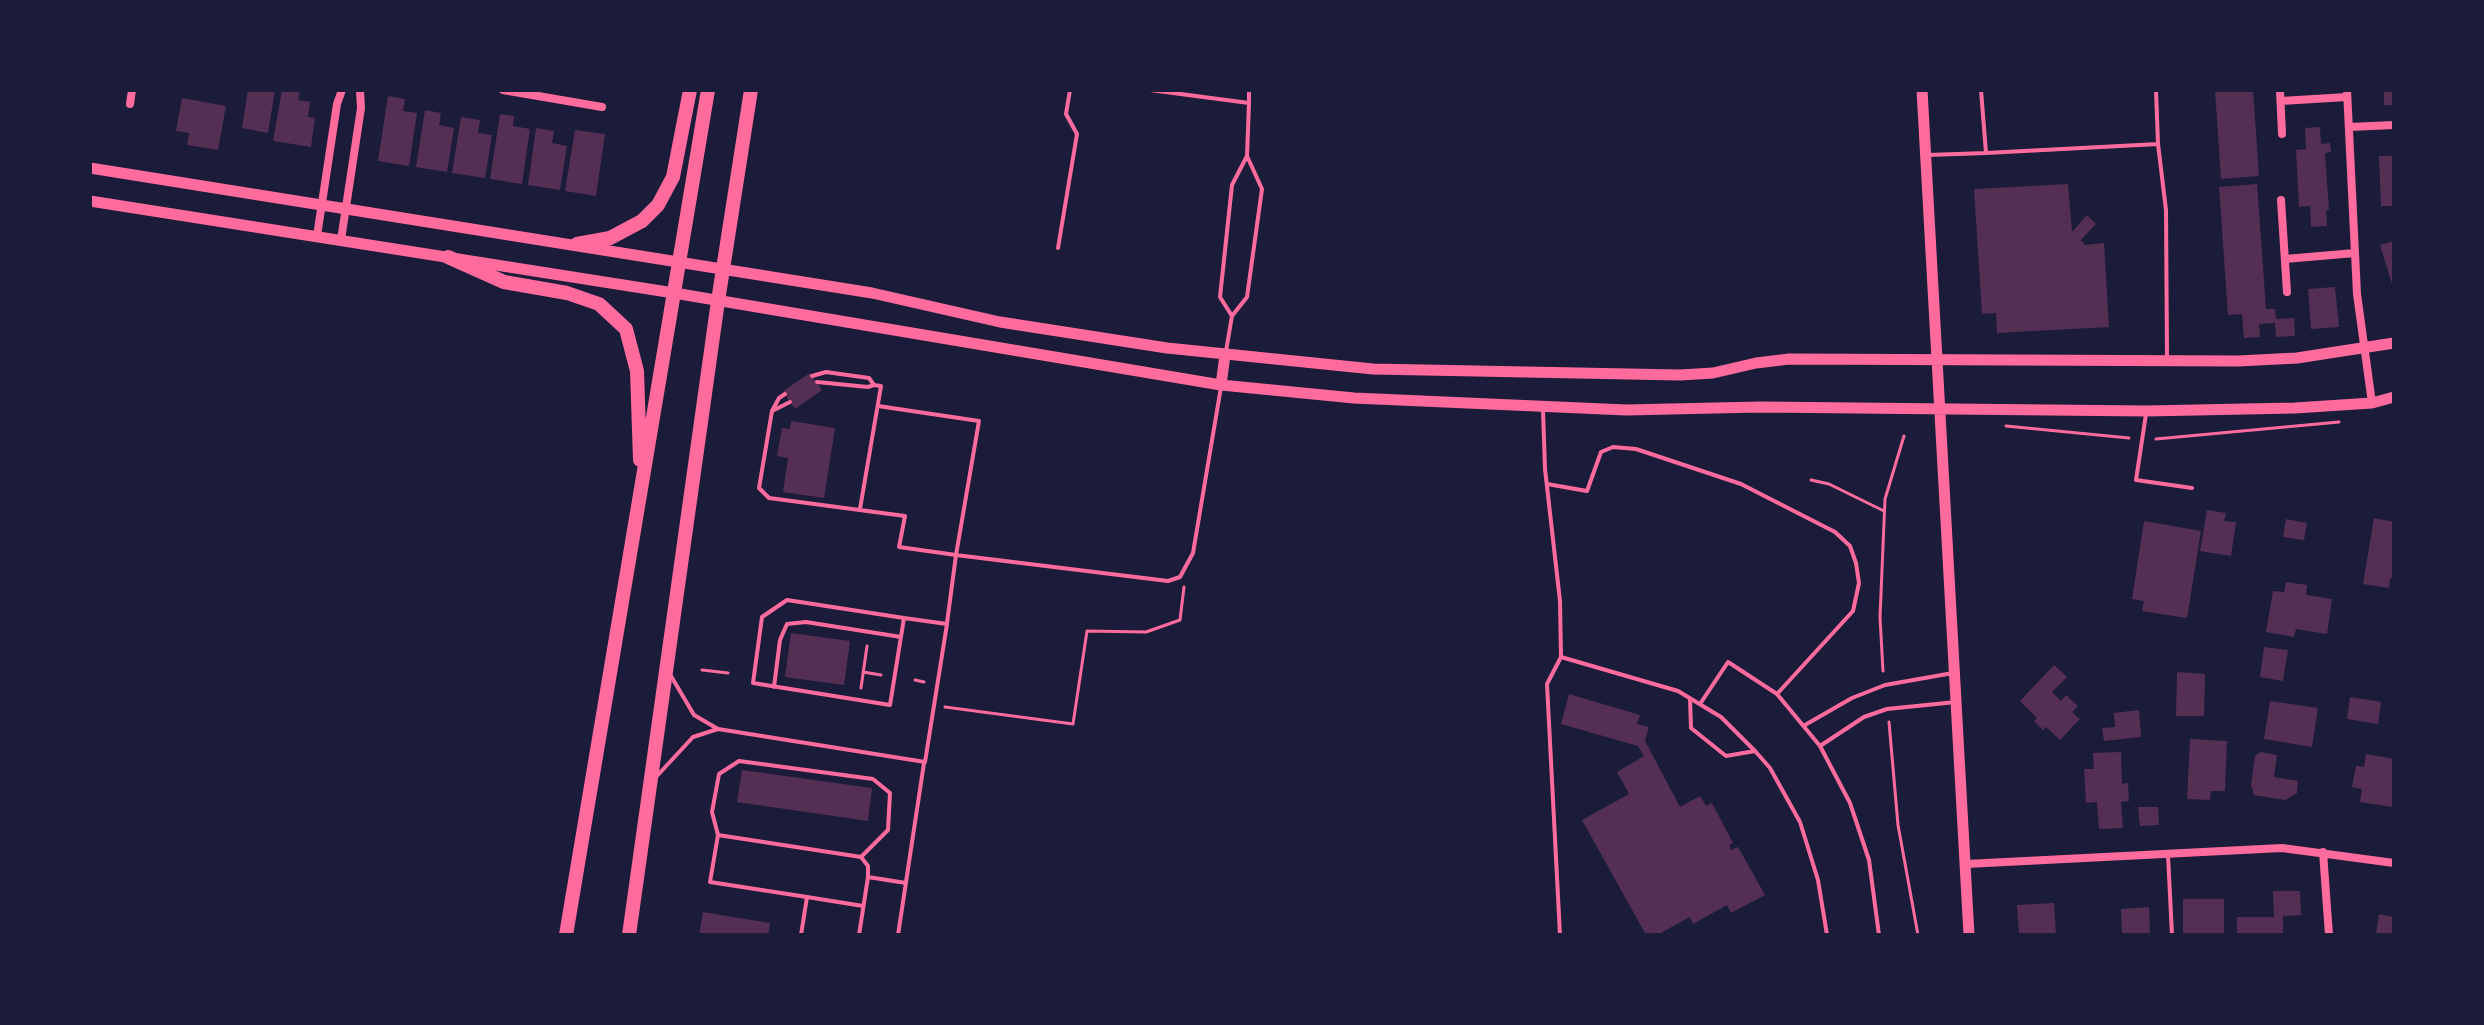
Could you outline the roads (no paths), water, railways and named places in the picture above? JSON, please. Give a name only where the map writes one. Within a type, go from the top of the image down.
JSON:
[{"type":"main road","points":[[577,244],[610,238],[642,221],[658,205],[673,177],[690,90]]},
{"type":"main road","points":[[566,935],[708,90]]},
{"type":"main road","points":[[629,935],[718,301],[751,90]]},
{"type":"main road","points":[[448,257],[504,282],[567,293],[599,304],[626,329],[637,371],[641,490]]},
{"type":"street","points":[[130,104],[132,90]]},
{"type":"street","points":[[317,236],[337,104],[342,90]]},
{"type":"street","points":[[341,240],[360,116],[360,90]]},
{"type":"street","points":[[503,90],[552,94],[602,107]]},
{"type":"street","points":[[1922,90],[1969,935]]},
{"type":"street","points":[[2280,90],[2282,134]]},
{"type":"street","points":[[2281,101],[2347,93],[2355,253],[2372,403]]},
{"type":"street","points":[[2349,127],[2394,125]]},
{"type":"street","points":[[90,168],[872,293],[1000,322],[1225,355],[1373,369],[1642,375],[1713,373],[1789,359],[2238,361],[2297,358],[2394,343]]},
{"type":"street","points":[[2281,200],[2287,292]]},
{"type":"street","points":[[90,201],[674,293],[1221,385],[1354,398],[1626,410],[1760,407],[2146,411],[2295,408],[2372,403],[2394,397]]},
{"type":"street","points":[[2285,259],[2355,253]]},
{"type":"street","points":[[1221,385],[1225,355]]},
{"type":"street","points":[[1966,864],[2282,848],[2394,863]]},
{"type":"street","points":[[2323,852],[2329,935]]},
{"type":"lane","points":[[1058,248],[1077,134],[1066,114],[1070,90]]},
{"type":"lane","points":[[1150,90],[1249,103]]},
{"type":"lane","points":[[1232,316],[1220,297],[1232,185],[1247,156],[1249,90]]},
{"type":"lane","points":[[1981,90],[1986,153]]},
{"type":"lane","points":[[2156,90],[2158,144],[2166,210],[2167,360]]},
{"type":"lane","points":[[1926,155],[2158,144]]},
{"type":"lane","points":[[1225,355],[1232,316],[1247,297],[1262,189],[1247,156]]},
{"type":"lane","points":[[812,376],[826,372],[869,378],[874,385]]},
{"type":"lane","points":[[817,382],[881,386],[860,509]]},
{"type":"lane","points":[[785,394],[772,411],[759,488],[769,498],[905,516],[899,547],[1168,581],[1180,577],[1193,553],[1221,385]]},
{"type":"lane","points":[[772,411],[790,402]]},
{"type":"lane","points":[[1543,405],[1547,484],[1560,601],[1561,657],[1547,684],[1560,935]]},
{"type":"lane","points":[[878,406],[979,421],[898,935]]},
{"type":"lane","points":[[2146,411],[2136,480],[2192,488]]},
{"type":"lane","points":[[1547,484],[1587,491],[1601,452],[1613,447],[1636,449],[1741,484],[1835,532],[1850,546],[1856,563],[1859,583],[1853,611],[1777,694]]},
{"type":"lane","points":[[904,618],[890,705],[753,683],[762,617],[787,600],[947,624]]},
{"type":"lane","points":[[774,687],[780,640],[787,624],[806,622],[901,637]]},
{"type":"lane","points":[[1561,657],[1678,691],[1721,717],[1755,751],[1770,768],[1800,822],[1818,880],[1827,935]]},
{"type":"lane","points":[[1700,704],[1728,662],[1777,694],[1820,746],[1850,803],[1869,860],[1879,935]]},
{"type":"lane","points":[[666,667],[694,715],[718,729],[925,762]]},
{"type":"lane","points":[[1804,726],[1852,698],[1885,685],[1956,673]]},
{"type":"lane","points":[[1690,698],[1691,728],[1726,756],[1755,751]]},
{"type":"lane","points":[[1820,746],[1864,717],[1887,709],[1957,701]]},
{"type":"lane","points":[[650,786],[693,737],[718,729]]},
{"type":"lane","points":[[861,857],[888,830],[890,793],[873,779],[739,761],[719,774],[712,812],[718,835],[710,882],[863,906]]},
{"type":"lane","points":[[718,835],[861,857],[868,866],[868,877],[859,935]]},
{"type":"lane","points":[[2168,853],[2172,935]]},
{"type":"lane","points":[[868,877],[906,883]]},
{"type":"lane","points":[[801,935],[807,897]]}]
